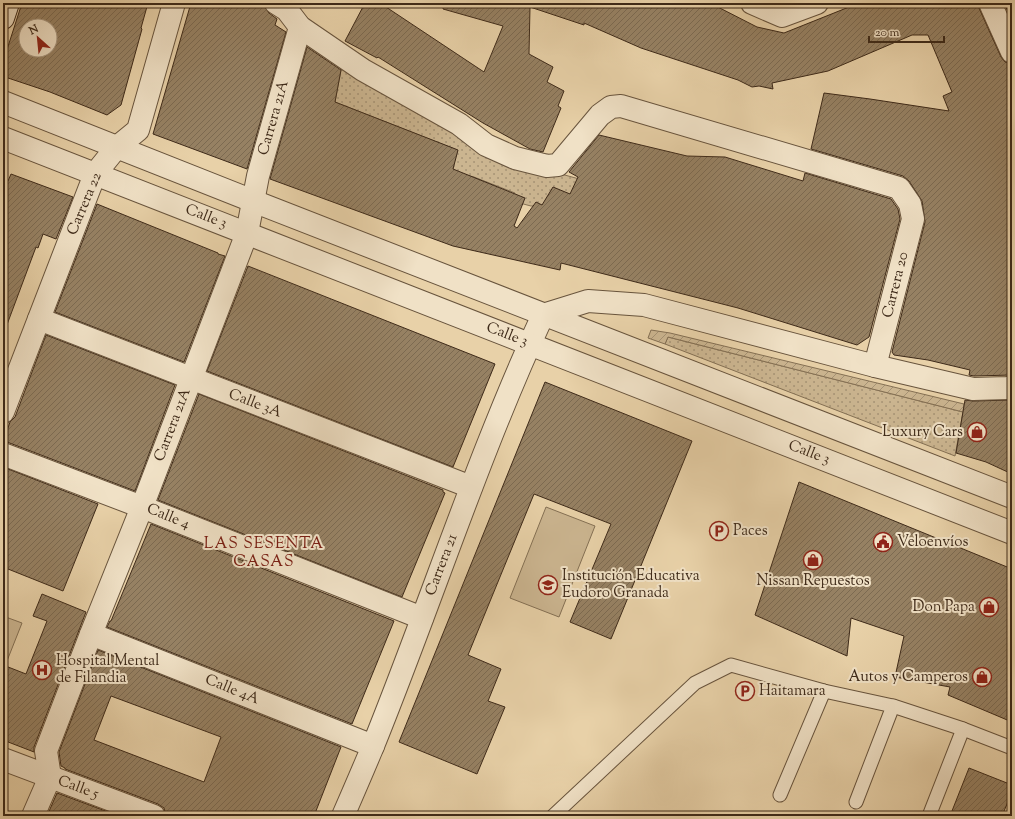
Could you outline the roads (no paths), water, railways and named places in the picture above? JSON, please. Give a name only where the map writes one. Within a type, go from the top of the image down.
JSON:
[{"type":"street","points":[[3,18],[8,3]]},
{"type":"street","name":"Carrera 22","points":[[3,412],[95,174],[116,148],[138,130],[174,3]]},
{"type":"street","points":[[276,3],[286,10],[300,27]]},
{"type":"street","points":[[752,3],[782,16],[817,3]]},
{"type":"street","points":[[990,3],[1012,52]]},
{"type":"street","name":"Carrera 21A","points":[[50,777],[46,752],[247,233],[258,176],[300,27]]},
{"type":"street","name":"Carrera 20","points":[[300,27],[363,70],[459,124],[486,145],[515,158],[547,166],[558,165],[600,115],[610,107],[622,106],[899,188],[910,204],[913,219],[875,366]]},
{"type":"street","name":"Calle 3","points":[[3,102],[253,202],[1012,497]]},
{"type":"street","name":"Calle 3","points":[[3,138],[1012,532]]},
{"type":"street","points":[[543,315],[588,302],[644,305],[875,366],[973,389],[1012,387]]},
{"type":"street","name":"Carrera 21","points":[[343,816],[373,746],[471,487],[543,315]]},
{"type":"street","name":"Calle 3A","points":[[39,319],[471,487]]},
{"type":"street","name":"Calle 4","points":[[3,454],[142,507],[422,618]]},
{"type":"street","name":"Calle 4A","points":[[91,634],[373,746]]},
{"type":"street","name":"Calle 5","points":[[3,758],[154,816]]},
{"type":"street","points":[[33,816],[50,777]]},
{"type":"lane","points":[[553,816],[695,683],[731,664],[824,691],[893,706],[963,729],[1012,748]]},
{"type":"lane","points":[[780,795],[824,691]]},
{"type":"lane","points":[[856,802],[893,706]]},
{"type":"lane","points":[[929,816],[963,729]]},
{"type":"place","name":"Luxury Cars","points":[[977,432]]},
{"type":"place","name":"Paces","points":[[719,531]]},
{"type":"place","name":"Veloenvíos","points":[[883,542]]},
{"type":"place","name":"Nissan Repuestos","points":[[813,560]]},
{"type":"place","name":"Institución Educativa Eudoro Granada","points":[[548,585]]},
{"type":"place","name":"Don Papa","points":[[989,607]]},
{"type":"place","name":"Hospital Mental de Filandia","points":[[42,670]]},
{"type":"place","name":"Autos y Camperos","points":[[982,677]]},
{"type":"place","name":"Haitamara","points":[[745,691]]},
{"type":"district","name":"LAS SESENTA CASAS","points":[[264,553]]}]
